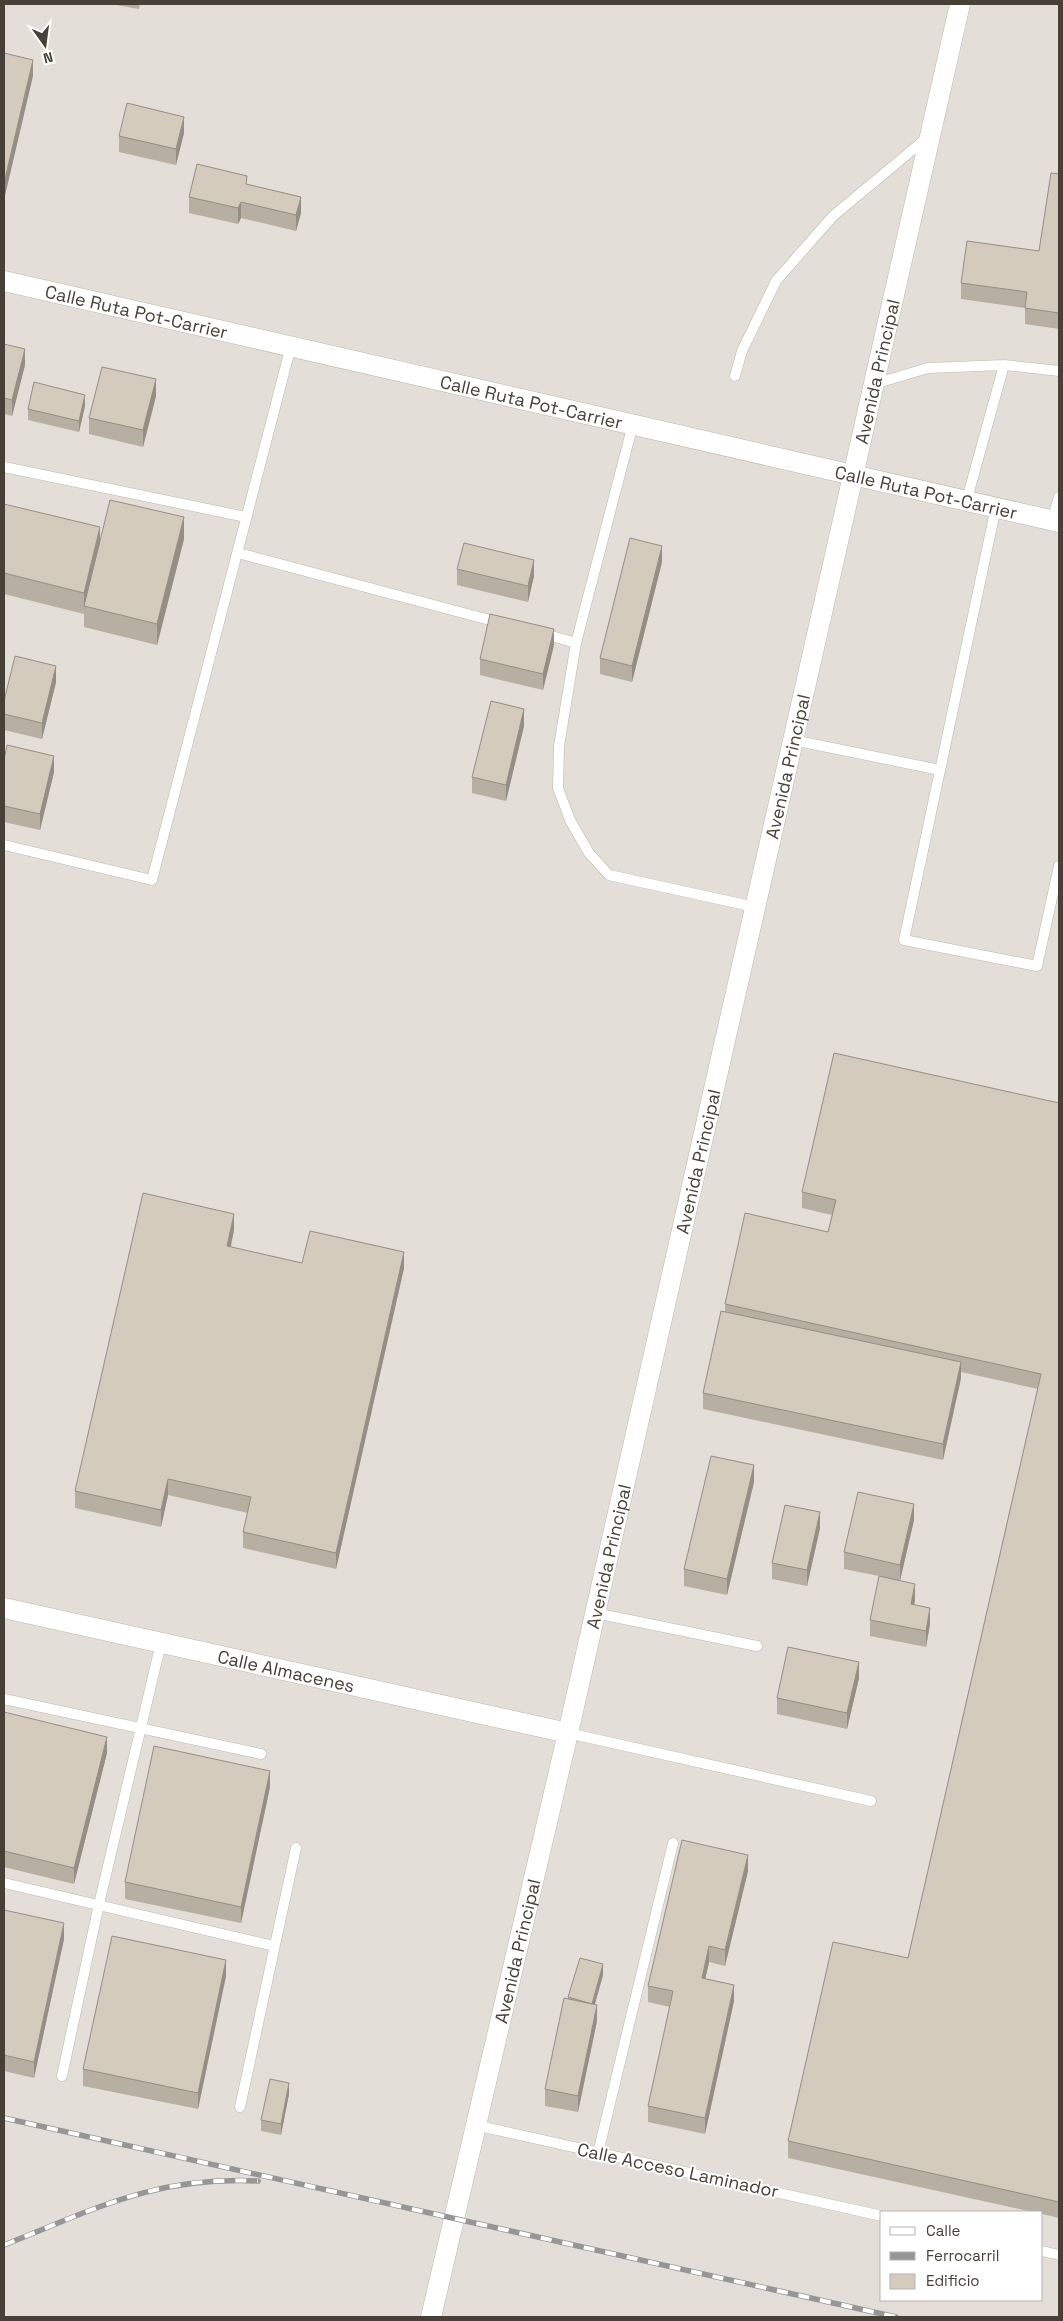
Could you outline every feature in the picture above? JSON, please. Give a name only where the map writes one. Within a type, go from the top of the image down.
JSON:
[{"type":"street","name":"Avenida Principal","points":[[431,2317],[474,2125],[568,1733],[960,4]]},
{"type":"street","name":"Calle Ruta Pot-Carrier","points":[[4,280],[854,475],[967,499],[1056,521]]},
{"type":"street","name":"Calle Almacenes","points":[[4,1608],[568,1733]]},
{"type":"lane","points":[[736,376],[742,351],[776,281],[832,216],[930,135]]},
{"type":"lane","points":[[4,845],[152,880],[290,346]]},
{"type":"lane","points":[[967,499],[1004,365]]},
{"type":"lane","points":[[874,384],[928,368],[1004,365],[1059,371]]},
{"type":"lane","points":[[633,424],[576,643],[560,746],[558,788],[570,820],[589,853],[609,875],[755,907]]},
{"type":"lane","points":[[4,467],[246,517]]},
{"type":"lane","points":[[1056,521],[1059,497]]},
{"type":"lane","points":[[996,507],[904,940],[1037,966],[1059,866]]},
{"type":"lane","points":[[238,553],[509,625]]},
{"type":"lane","points":[[528,630],[576,643]]},
{"type":"lane","points":[[793,740],[940,770]]},
{"type":"lane","points":[[595,1614],[757,1646]]},
{"type":"lane","points":[[62,2076],[99,1904],[161,1642]]},
{"type":"lane","points":[[4,1699],[261,1754]]},
{"type":"lane","points":[[568,1733],[870,1801]]},
{"type":"lane","points":[[598,2153],[673,1842]]},
{"type":"lane","points":[[240,2107],[296,1848]]},
{"type":"lane","points":[[4,1883],[274,1946]]},
{"type":"lane","name":"Calle Acceso Laminador","points":[[474,2125],[880,2216]]},
{"type":"lane","points":[[1043,2251],[1059,2255]]},
{"type":"shaded area","points":[[4,4],[1059,4],[1059,2317],[4,2317]]},
{"type":"building","points":[[4,53],[33,60],[4,183]]},
{"type":"building","points":[[127,103],[184,117],[176,149],[119,136]]},
{"type":"building","points":[[197,164],[247,176],[246,184],[301,197],[296,215],[241,202],[238,208],[189,197]]},
{"type":"building","points":[[1051,173],[1059,174],[1059,313],[1025,308],[1027,292],[961,283],[967,241],[1039,251]]},
{"type":"building","points":[[4,344],[25,349],[12,400],[4,398]]},
{"type":"building","points":[[102,367],[156,379],[143,430],[89,418]]},
{"type":"building","points":[[34,382],[85,395],[79,421],[28,409]]},
{"type":"building","points":[[110,500],[184,517],[157,624],[84,606]]},
{"type":"building","points":[[4,504],[100,527],[84,593],[4,573]]},
{"type":"building","points":[[630,538],[662,546],[632,666],[600,658]]},
{"type":"building","points":[[464,543],[534,560],[528,586],[457,569]]},
{"type":"building","points":[[490,614],[554,629],[543,674],[480,659]]},
{"type":"building","points":[[15,656],[56,666],[42,723],[4,714],[4,701]]},
{"type":"building","points":[[491,701],[524,709],[506,785],[472,777]]},
{"type":"building","points":[[7,745],[54,756],[40,814],[4,806],[4,760]]},
{"type":"building","points":[[834,1053],[1059,1103],[1059,2202],[788,2141],[833,1942],[908,1958],[1041,1374],[725,1304],[745,1213],[828,1232],[836,1200],[802,1192]]},
{"type":"building","points":[[143,1193],[234,1214],[227,1246],[302,1263],[310,1231],[404,1252],[336,1553],[243,1532],[251,1497],[168,1479],[161,1510],[75,1491]]},
{"type":"building","points":[[721,1311],[961,1362],[943,1444],[703,1393]]},
{"type":"building","points":[[711,1456],[754,1465],[727,1579],[684,1569]]},
{"type":"building","points":[[858,1492],[914,1504],[900,1565],[844,1552]]},
{"type":"building","points":[[785,1505],[820,1512],[807,1570],[772,1563]]},
{"type":"building","points":[[879,1576],[915,1584],[911,1604],[930,1608],[926,1631],[870,1620]]},
{"type":"building","points":[[788,1647],[859,1662],[847,1713],[777,1698]]},
{"type":"building","points":[[4,1712],[107,1737],[74,1868],[4,1851]]},
{"type":"building","points":[[154,1746],[270,1771],[241,1907],[125,1882]]},
{"type":"building","points":[[682,1840],[748,1855],[725,1950],[709,1946],[702,1978],[734,1985],[705,2118],[648,2106],[673,1991],[648,1986]]},
{"type":"building","points":[[4,1910],[64,1923],[34,2062],[4,2055]]},
{"type":"building","points":[[112,1936],[226,1960],[198,2093],[83,2069]]},
{"type":"building","points":[[580,1958],[603,1964],[592,2004],[568,1997]]},
{"type":"building","points":[[564,1998],[597,2005],[578,2096],[545,2089]]},
{"type":"building","points":[[270,2079],[289,2083],[281,2124],[261,2120]]},
{"type":"railway","points":[[4,2118],[896,2317]]},
{"type":"railway","points":[[4,2245],[97,2208],[156,2190],[188,2184],[221,2181],[258,2181]]}]
